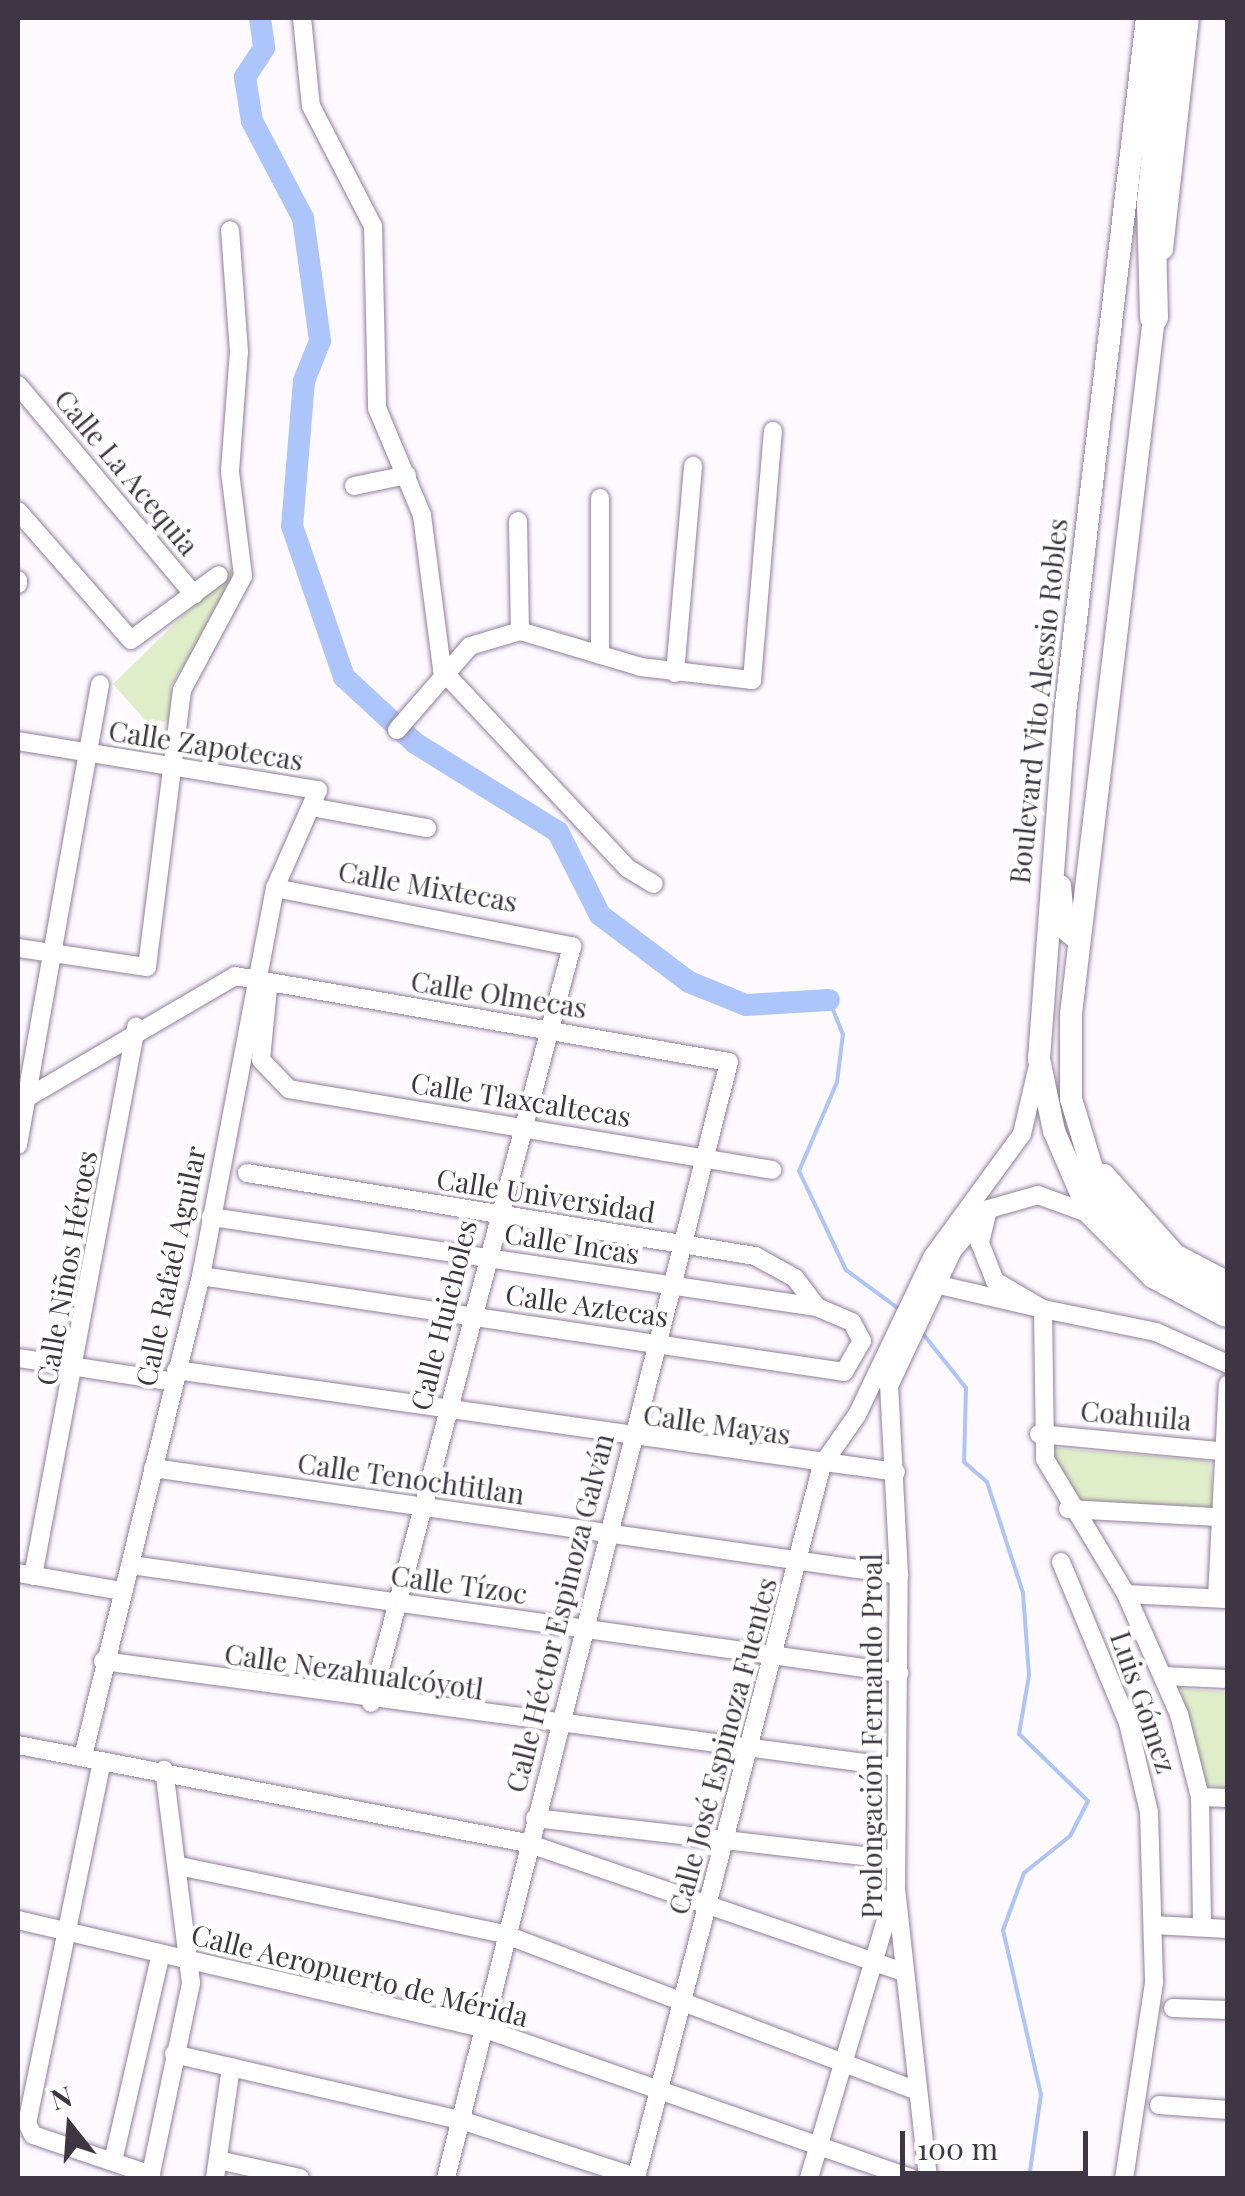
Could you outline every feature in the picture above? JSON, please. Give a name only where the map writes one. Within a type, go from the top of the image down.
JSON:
[{"type":"highway","points":[[1154,317],[1149,252],[1169,18]]},
{"type":"main road","name":"Boulevard Vito Alessio Robles","points":[[1146,18],[1064,724],[1039,1059],[1054,1132],[1090,1214],[1128,1273],[1226,1315]]},
{"type":"main road","points":[[1188,18],[1104,727],[1094,844],[1079,940],[1068,1063],[1076,1132],[1124,1229],[1226,1315]]},
{"type":"main road","points":[[1094,844],[1073,830],[1064,724],[1087,712],[1104,727]]},
{"type":"main road","points":[[1054,848],[1062,920],[1079,940]]},
{"type":"main road","points":[[1076,1132],[1145,1228],[1228,1283]]},
{"type":"street","points":[[302,18],[311,106],[373,226],[376,408],[407,475],[427,542],[442,670],[617,858],[654,884]]},
{"type":"street","points":[[18,948],[147,967],[177,771],[182,690],[243,576],[230,471],[239,352],[230,230]]},
{"type":"street","name":"Calle La Acequia","points":[[18,385],[194,595]]},
{"type":"street","points":[[397,730],[442,670],[470,646],[520,631],[674,673],[752,680],[773,431]]},
{"type":"street","points":[[674,673],[692,466]]},
{"type":"street","points":[[354,486],[407,475]]},
{"type":"street","points":[[600,498],[600,655]]},
{"type":"street","points":[[18,511],[134,640],[218,574]]},
{"type":"street","points":[[518,521],[520,631]]},
{"type":"street","points":[[18,1144],[22,1100],[100,684]]},
{"type":"street","name":"Calle Zapotecas","points":[[18,741],[315,798],[427,828]]},
{"type":"street","name":"Calle Rafaél Aguilar","points":[[113,2161],[30,2132],[70,1930],[103,1661],[131,1565],[200,1276],[263,981],[275,888],[315,798]]},
{"type":"street","name":"Calle Mixtecas","points":[[275,888],[570,942]]},
{"type":"street","name":"Calle Huicholes","points":[[371,1702],[448,1413],[518,1126],[570,942]]},
{"type":"street","name":"Calle Olmecas","points":[[22,1100],[136,1027],[225,977],[729,1062]]},
{"type":"street","name":"Calle Tlaxcaltecas","points":[[263,981],[260,1048],[266,1072],[290,1089],[772,1170]]},
{"type":"street","name":"Calle Niños Héroes","points":[[25,1574],[77,1366],[136,1027]]},
{"type":"street","points":[[893,1346],[919,1296],[1022,1134],[1039,1059]]},
{"type":"street","name":"Calle Héctor Espinoza Galván","points":[[446,2178],[527,1843],[560,1728],[729,1062]]},
{"type":"street","name":"Calle Universidad","points":[[247,1174],[765,1260],[795,1278],[817,1306]]},
{"type":"street","points":[[919,1296],[935,1284],[989,1209],[1038,1195],[1090,1214]]},
{"type":"street","points":[[989,1209],[983,1264],[1044,1310]]},
{"type":"street","name":"Calle Incas","points":[[212,1216],[817,1306],[858,1328],[846,1372]]},
{"type":"street","name":"Calle Aztecas","points":[[200,1276],[846,1372]]},
{"type":"street","points":[[935,1284],[1156,1332],[1228,1364]]},
{"type":"street","points":[[1044,1310],[1040,1434],[1068,1509],[1126,1594],[1164,1676],[1200,1797],[1202,1927]]},
{"type":"street","name":"Calle José Espinoza Fuentes","points":[[637,2178],[822,1465],[858,1415],[893,1346]]},
{"type":"street","name":"Prolongación Fernando Proal","points":[[893,1346],[886,1403],[896,1472],[899,1574],[896,1890],[928,2178]]},
{"type":"street","name":"Calle Mayas","points":[[18,1358],[896,1472]]},
{"type":"street","points":[[1126,1594],[1222,1598],[1218,1517],[1228,1384]]},
{"type":"street","name":"Coahuila","points":[[1040,1434],[1224,1451]]},
{"type":"street","name":"Calle Tenochtitlan","points":[[153,1468],[899,1574]]},
{"type":"street","points":[[1068,1509],[1218,1517]]},
{"type":"street","name":"Luis Gómez","points":[[1062,1562],[1142,1770],[1152,1926],[1152,2009],[1124,2178]]},
{"type":"street","name":"Calle Tízoc","points":[[131,1565],[898,1674]]},
{"type":"street","points":[[25,1574],[122,1591]]},
{"type":"street","name":"Calle Nezahualcóyotl","points":[[103,1661],[560,1728],[895,1768]]},
{"type":"street","points":[[1164,1676],[1228,1679]]},
{"type":"street","points":[[18,1745],[164,1770],[527,1843],[868,1963],[904,1972]]},
{"type":"street","points":[[161,1953],[113,2161],[150,2176],[191,1983],[182,1958],[179,1866],[164,1770]]},
{"type":"street","points":[[1200,1797],[1228,1798]]},
{"type":"street","points":[[535,1818],[896,1860]]},
{"type":"street","points":[[179,1866],[504,1934],[917,2091]]},
{"type":"street","points":[[808,2178],[868,1963],[896,1890]]},
{"type":"street","name":"Calle Aeropuerto de Mérida","points":[[18,1920],[482,2028],[912,2178]]},
{"type":"street","points":[[1152,1926],[1228,1928]]},
{"type":"street","points":[[1173,2008],[1228,2010]]},
{"type":"street","points":[[174,2054],[461,2120],[637,2178]]},
{"type":"street","points":[[231,2067],[217,2169],[300,2178]]},
{"type":"street","points":[[1159,2105],[1228,2110]]},
{"type":"green space","points":[[236,564],[241,576],[171,686],[172,719],[150,726],[113,684]]},
{"type":"green space","points":[[1045,1447],[1210,1461],[1214,1509],[1070,1500]]},
{"type":"green space","points":[[1180,1688],[1227,1692],[1227,1787],[1207,1786]]},
{"type":"waterway","points":[[260,18],[264,48],[245,77],[252,121],[303,218],[320,341],[304,381],[292,526],[344,677],[415,743],[558,832],[600,915],[689,982],[746,1005],[829,1000]]},
{"type":"waterway","points":[[829,1000],[843,1034],[837,1082],[799,1171],[846,1270],[899,1309]]},
{"type":"waterway","points":[[920,1330],[966,1388],[964,1462],[987,1482],[1023,1593],[1029,1675],[1019,1734],[1088,1801],[1070,1836],[1024,1873],[1003,1930],[1041,2094],[1029,2178]]}]
